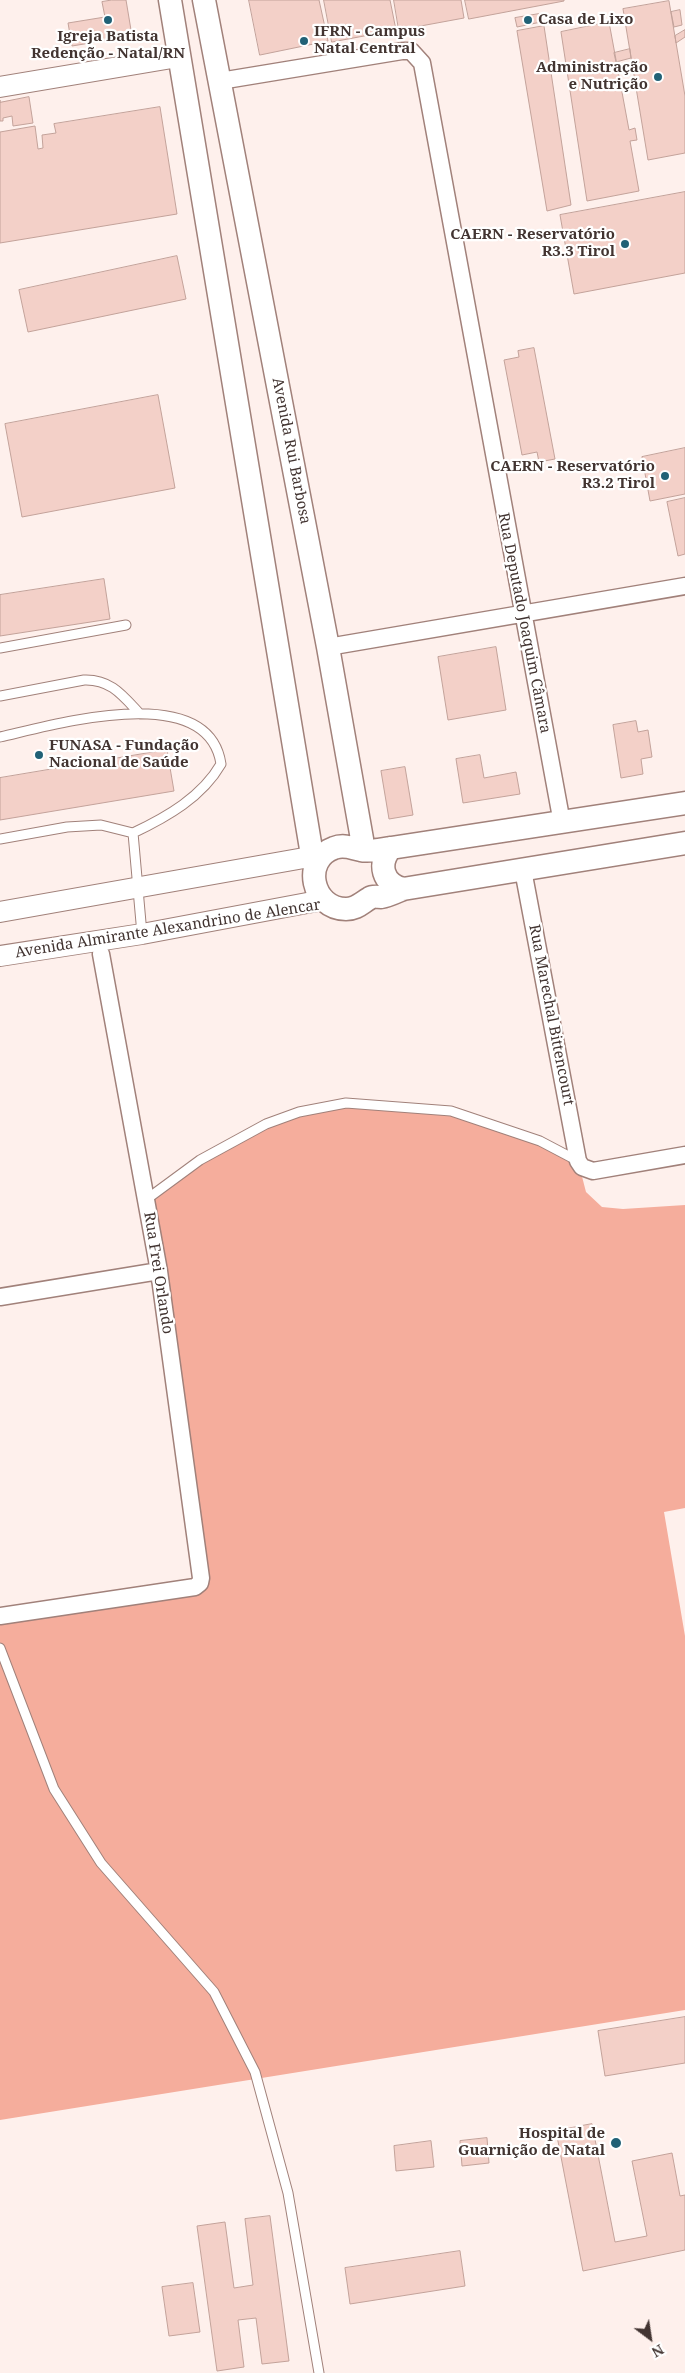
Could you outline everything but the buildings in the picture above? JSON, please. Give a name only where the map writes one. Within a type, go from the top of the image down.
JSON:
[{"type":"main road","points":[[170,0],[311,849],[318,861]]},
{"type":"main road","name":"Avenida Rui Barbosa","points":[[204,0],[328,647],[362,850],[369,855],[377,871],[377,880],[371,897]]},
{"type":"main road","points":[[323,900],[317,892],[314,882],[314,871],[318,861],[333,848],[342,846],[362,850],[400,847],[685,803]]},
{"type":"main road","points":[[357,816],[371,835],[400,847]]},
{"type":"main road","name":"Avenida Almirante Alexandrino de Alencar","points":[[323,900],[334,908],[348,909],[360,906],[371,897],[382,896],[403,889],[685,843]]},
{"type":"main road","points":[[400,847],[386,854],[382,869],[389,883],[403,889]]},
{"type":"street","name":"Rua Deputado Joaquim Câmara","points":[[220,81],[402,51],[410,52],[422,63],[522,616],[562,823]]},
{"type":"street","points":[[0,87],[178,57]]},
{"type":"street","points":[[328,647],[522,616],[685,586]]},
{"type":"street","points":[[0,912],[304,858],[318,861]]},
{"type":"street","name":"Rua Marechal Bittencourt","points":[[523,870],[578,1161]]},
{"type":"street","name":"Avenida Almirante Alexandrino de Alencar","points":[[0,956],[142,934],[323,900]]},
{"type":"street","name":"Rua Frei Orlando","points":[[0,1616],[198,1586],[201,1578],[159,1271],[101,954]]},
{"type":"street","points":[[578,1161],[582,1167],[593,1171],[685,1155]]},
{"type":"street","points":[[0,1297],[159,1271]]},
{"type":"lane","points":[[0,648],[126,625]]},
{"type":"lane","points":[[0,696],[96,679],[118,690],[140,714]]},
{"type":"lane","points":[[0,737],[109,716],[140,714],[168,716],[191,723],[210,738],[219,752],[221,764],[204,788],[171,813],[133,833],[101,826],[75,827],[0,839]]},
{"type":"lane","points":[[133,833],[142,934]]},
{"type":"lane","points":[[147,1199],[200,1160],[266,1124],[299,1112],[346,1103],[451,1111],[540,1141],[578,1161]]},
{"type":"lane","points":[[0,1648],[54,1789],[101,1863],[214,1992],[255,2072],[288,2193],[319,2373]]},
{"type":"shaded area","points":[[346,1103],[451,1111],[500,1128],[578,1161],[586,1192],[602,1207],[623,1209],[685,1205],[685,1508],[664,1512],[685,1636],[685,2010],[0,2120],[0,1616],[195,1587],[147,1199],[200,1160],[266,1124]]},
{"type":"place","name":"Igreja Batista Redenção - Natal/RN","points":[[108,20]]},
{"type":"place","name":"Casa de Lixo","points":[[528,20]]},
{"type":"place","name":"IFRN - Campus Natal Central","points":[[304,41]]},
{"type":"place","name":"Administração e Nutrição","points":[[658,77]]},
{"type":"place","name":"CAERN - Reservatório R3.3 Tirol","points":[[625,244]]},
{"type":"place","name":"CAERN - Reservatório R3.2 Tirol","points":[[665,476]]},
{"type":"place","name":"FUNASA - Fundação Nacional de Saúde","points":[[39,755]]},
{"type":"place","name":"Hospital de Guarnição de Natal","points":[[616,2143]]}]
